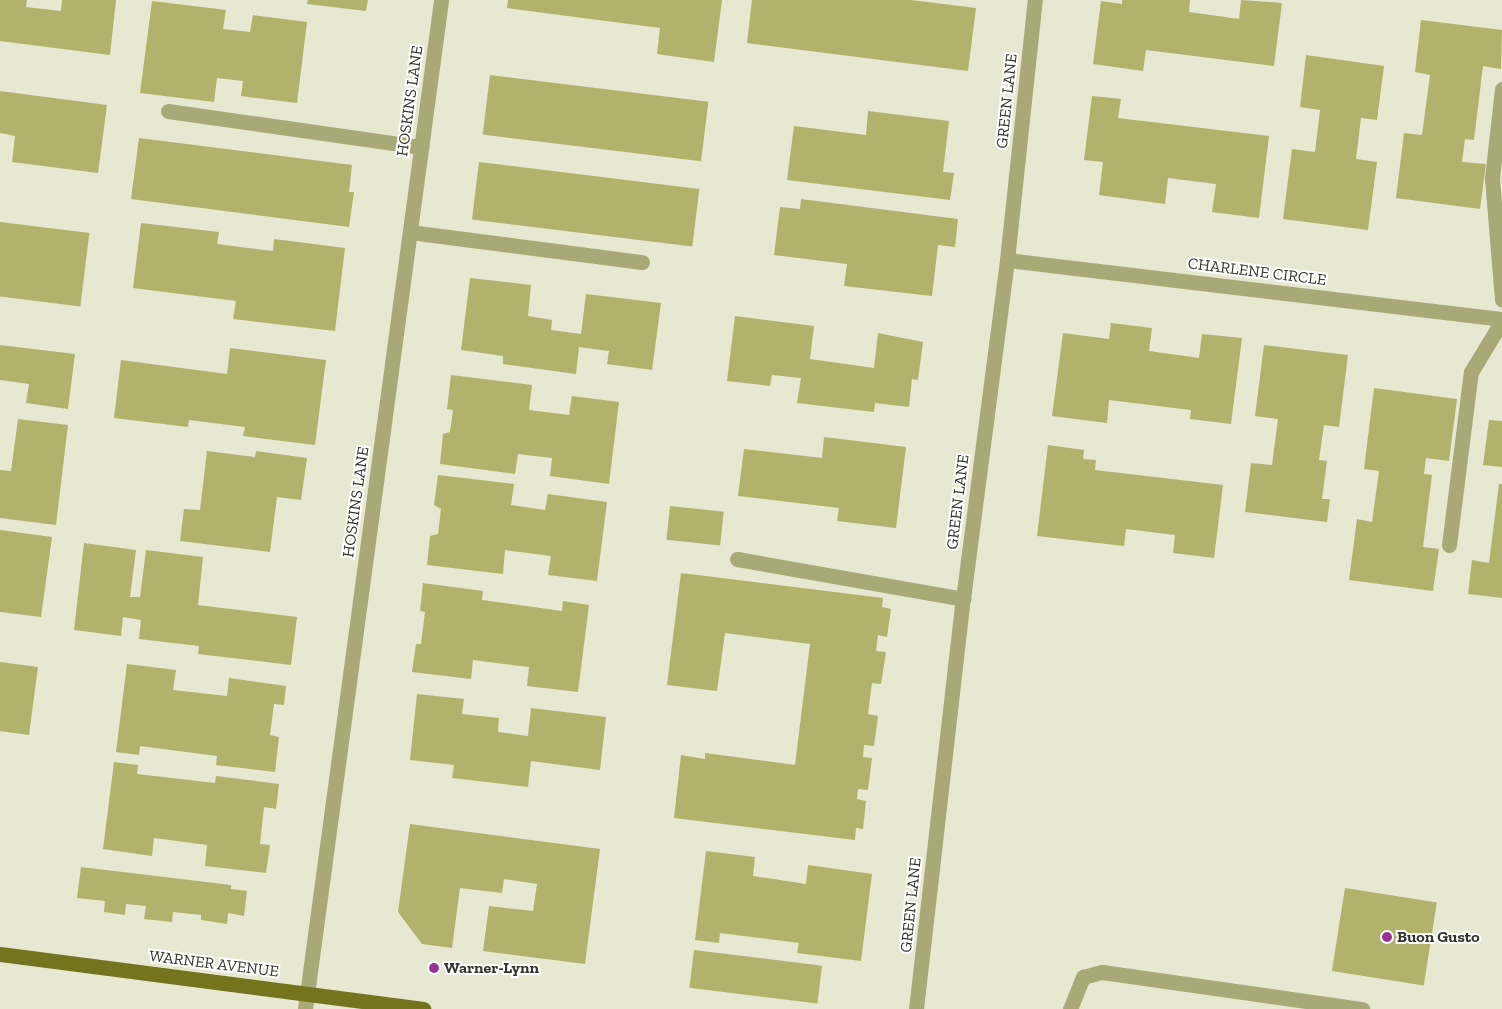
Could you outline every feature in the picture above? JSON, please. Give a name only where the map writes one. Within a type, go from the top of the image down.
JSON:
[{"type":"main road","name":"WARNER AVENUE","points":[[0,954],[423,1009]]},
{"type":"street","name":"HOSKINS LANE","points":[[305,1009],[441,0]]},
{"type":"street","name":"GREEN LANE","points":[[916,1009],[963,599],[1007,260],[1035,0]]},
{"type":"street","points":[[1502,90],[1492,178],[1502,300]]},
{"type":"street","points":[[168,111],[421,147]]},
{"type":"street","points":[[410,232],[642,262]]},
{"type":"street","name":"CHARLENE CIRCLE","points":[[1007,260],[1502,320]]},
{"type":"street","points":[[1449,545],[1471,372],[1502,320]]},
{"type":"street","points":[[737,559],[963,599]]},
{"type":"street","points":[[1070,1009],[1083,977],[1102,972],[1362,1009]]},
{"type":"building","points":[[0,0],[27,0],[26,7],[61,11],[62,0],[116,0],[110,55],[0,41]]},
{"type":"building","points":[[308,0],[368,0],[366,11],[307,4]]},
{"type":"building","points":[[508,0],[722,0],[714,62],[657,54],[660,28],[507,8]]},
{"type":"building","points":[[752,0],[911,0],[976,8],[968,71],[747,43]]},
{"type":"building","points":[[1122,0],[1190,0],[1189,12],[1239,19],[1241,0],[1282,3],[1274,66],[1146,50],[1143,71],[1093,64],[1101,1],[1122,4]]},
{"type":"building","points":[[152,1],[226,10],[223,29],[250,32],[253,15],[307,22],[297,103],[241,96],[243,81],[217,78],[214,102],[140,93]]},
{"type":"building","points":[[1421,20],[1502,30],[1501,69],[1483,66],[1474,140],[1465,139],[1462,162],[1486,164],[1480,209],[1396,198],[1404,133],[1422,135],[1430,75],[1415,72]]},
{"type":"building","points":[[1306,55],[1384,66],[1377,120],[1361,118],[1356,159],[1377,162],[1368,230],[1283,219],[1292,149],[1315,152],[1320,110],[1300,107]]},
{"type":"building","points":[[490,75],[708,102],[701,161],[483,135]]},
{"type":"building","points":[[0,91],[107,105],[98,173],[12,162],[15,136],[0,133]]},
{"type":"building","points":[[1092,96],[1121,99],[1118,118],[1269,136],[1259,218],[1212,212],[1216,184],[1168,178],[1165,204],[1099,195],[1103,162],[1084,160]]},
{"type":"building","points":[[868,111],[949,121],[943,172],[954,173],[950,200],[787,180],[794,126],[866,135]]},
{"type":"building","points":[[139,138],[352,165],[349,192],[354,192],[349,227],[131,199]]},
{"type":"building","points":[[479,162],[699,189],[692,247],[472,220]]},
{"type":"building","points":[[801,199],[958,219],[955,247],[938,245],[932,296],[844,286],[847,264],[774,255],[780,207],[800,209]]},
{"type":"building","points":[[0,222],[89,233],[80,306],[0,297]]},
{"type":"building","points":[[141,223],[219,232],[217,244],[273,251],[274,239],[345,248],[335,331],[233,319],[236,301],[133,288]]},
{"type":"building","points":[[470,278],[531,285],[528,316],[552,320],[551,330],[581,334],[586,294],[661,303],[652,370],[607,364],[609,351],[579,347],[576,374],[503,364],[503,356],[461,350]]},
{"type":"building","points":[[735,316],[814,326],[810,359],[874,368],[878,333],[923,342],[918,380],[912,379],[909,407],[875,403],[874,412],[797,403],[801,378],[772,375],[770,386],[727,381]]},
{"type":"building","points":[[1111,323],[1152,328],[1149,351],[1199,358],[1202,334],[1242,338],[1231,424],[1190,419],[1191,410],[1109,400],[1107,423],[1052,416],[1063,333],[1109,339]]},
{"type":"building","points":[[0,345],[75,354],[68,409],[26,403],[29,384],[0,380]]},
{"type":"building","points":[[1264,345],[1348,355],[1339,427],[1324,425],[1319,460],[1327,461],[1322,499],[1330,499],[1327,522],[1245,512],[1251,463],[1272,465],[1278,419],[1255,416]]},
{"type":"building","points":[[230,348],[326,360],[315,445],[243,436],[245,427],[189,420],[188,427],[114,418],[121,360],[227,374]]},
{"type":"building","points":[[451,375],[532,385],[529,410],[569,415],[572,396],[619,402],[609,484],[550,476],[552,458],[518,454],[515,474],[440,464],[443,434],[450,432],[453,410],[447,409]]},
{"type":"building","points":[[1374,388],[1457,399],[1449,461],[1426,458],[1424,474],[1432,475],[1423,547],[1439,549],[1433,591],[1349,580],[1357,519],[1372,522],[1379,471],[1364,469]]},
{"type":"building","points":[[18,419],[68,425],[56,525],[0,518],[0,470],[11,471]]},
{"type":"building","points":[[1489,420],[1502,421],[1502,467],[1483,465]]},
{"type":"building","points":[[824,437],[906,447],[896,528],[837,521],[839,508],[738,496],[744,449],[822,458]]},
{"type":"building","points":[[1048,445],[1084,450],[1083,459],[1096,460],[1095,470],[1223,485],[1214,558],[1173,553],[1175,535],[1126,529],[1124,546],[1037,536]]},
{"type":"building","points":[[207,451],[255,457],[256,451],[307,458],[301,500],[277,497],[270,552],[180,541],[184,509],[200,510]]},
{"type":"building","points":[[438,475],[514,484],[511,505],[545,510],[548,494],[607,502],[597,581],[548,575],[551,556],[505,550],[503,574],[427,565],[430,536],[438,534],[441,509],[434,505]]},
{"type":"building","points":[[1499,484],[1502,484],[1502,598],[1468,594],[1472,560],[1489,563]]},
{"type":"building","points":[[670,506],[724,512],[720,545],[666,540]]},
{"type":"building","points":[[0,530],[52,537],[41,617],[0,612]]},
{"type":"building","points":[[84,543],[136,550],[130,597],[140,597],[146,550],[203,557],[198,605],[297,617],[291,665],[198,654],[199,646],[139,639],[141,620],[123,617],[121,636],[74,630]]},
{"type":"building","points":[[681,573],[883,598],[882,607],[891,609],[887,637],[878,635],[876,651],[886,652],[881,684],[872,683],[868,714],[878,716],[874,746],[864,745],[863,757],[872,758],[868,790],[858,789],[857,799],[866,801],[863,829],[856,828],[855,840],[674,818],[681,755],[705,759],[705,753],[795,765],[810,644],[725,633],[717,691],[667,685]]},
{"type":"building","points":[[423,583],[483,591],[482,600],[562,611],[563,601],[589,605],[578,692],[527,686],[529,667],[473,660],[471,679],[412,672],[416,644],[421,644],[425,612],[420,611]]},
{"type":"building","points":[[0,662],[38,667],[29,735],[0,731]]},
{"type":"building","points":[[127,664],[176,670],[173,690],[227,696],[229,678],[286,686],[284,705],[274,704],[270,735],[279,737],[275,772],[216,765],[217,756],[140,746],[139,755],[116,752]]},
{"type":"building","points":[[417,694],[464,699],[462,714],[499,718],[498,732],[528,736],[531,708],[606,717],[600,770],[531,761],[528,787],[452,778],[454,765],[410,760]]},
{"type":"building","points":[[114,762],[138,765],[137,774],[215,783],[216,776],[279,784],[276,809],[264,807],[260,844],[270,845],[266,873],[205,866],[207,845],[154,838],[152,856],[103,849]]},
{"type":"building","points":[[410,824],[600,849],[585,964],[483,951],[489,906],[533,911],[537,884],[504,879],[502,893],[460,888],[452,948],[422,944],[398,912]]},
{"type":"building","points":[[706,851],[755,857],[753,876],[806,884],[808,865],[872,874],[861,961],[797,953],[799,943],[720,933],[719,943],[695,940]]},
{"type":"building","points":[[81,867],[231,885],[231,889],[247,891],[244,916],[228,913],[227,924],[201,920],[201,915],[173,912],[172,922],[144,919],[146,906],[126,904],[125,915],[104,912],[105,901],[77,898]]},
{"type":"building","name":"Buon Gusto","points":[[1345,888],[1437,903],[1424,986],[1332,971]]},
{"type":"building","points":[[694,950],[822,966],[817,1003],[689,988]]},
{"type":"place","name":"Buon Gusto","points":[[1387,937]]},
{"type":"place","name":"Warner-Lynn","points":[[434,968]]}]
